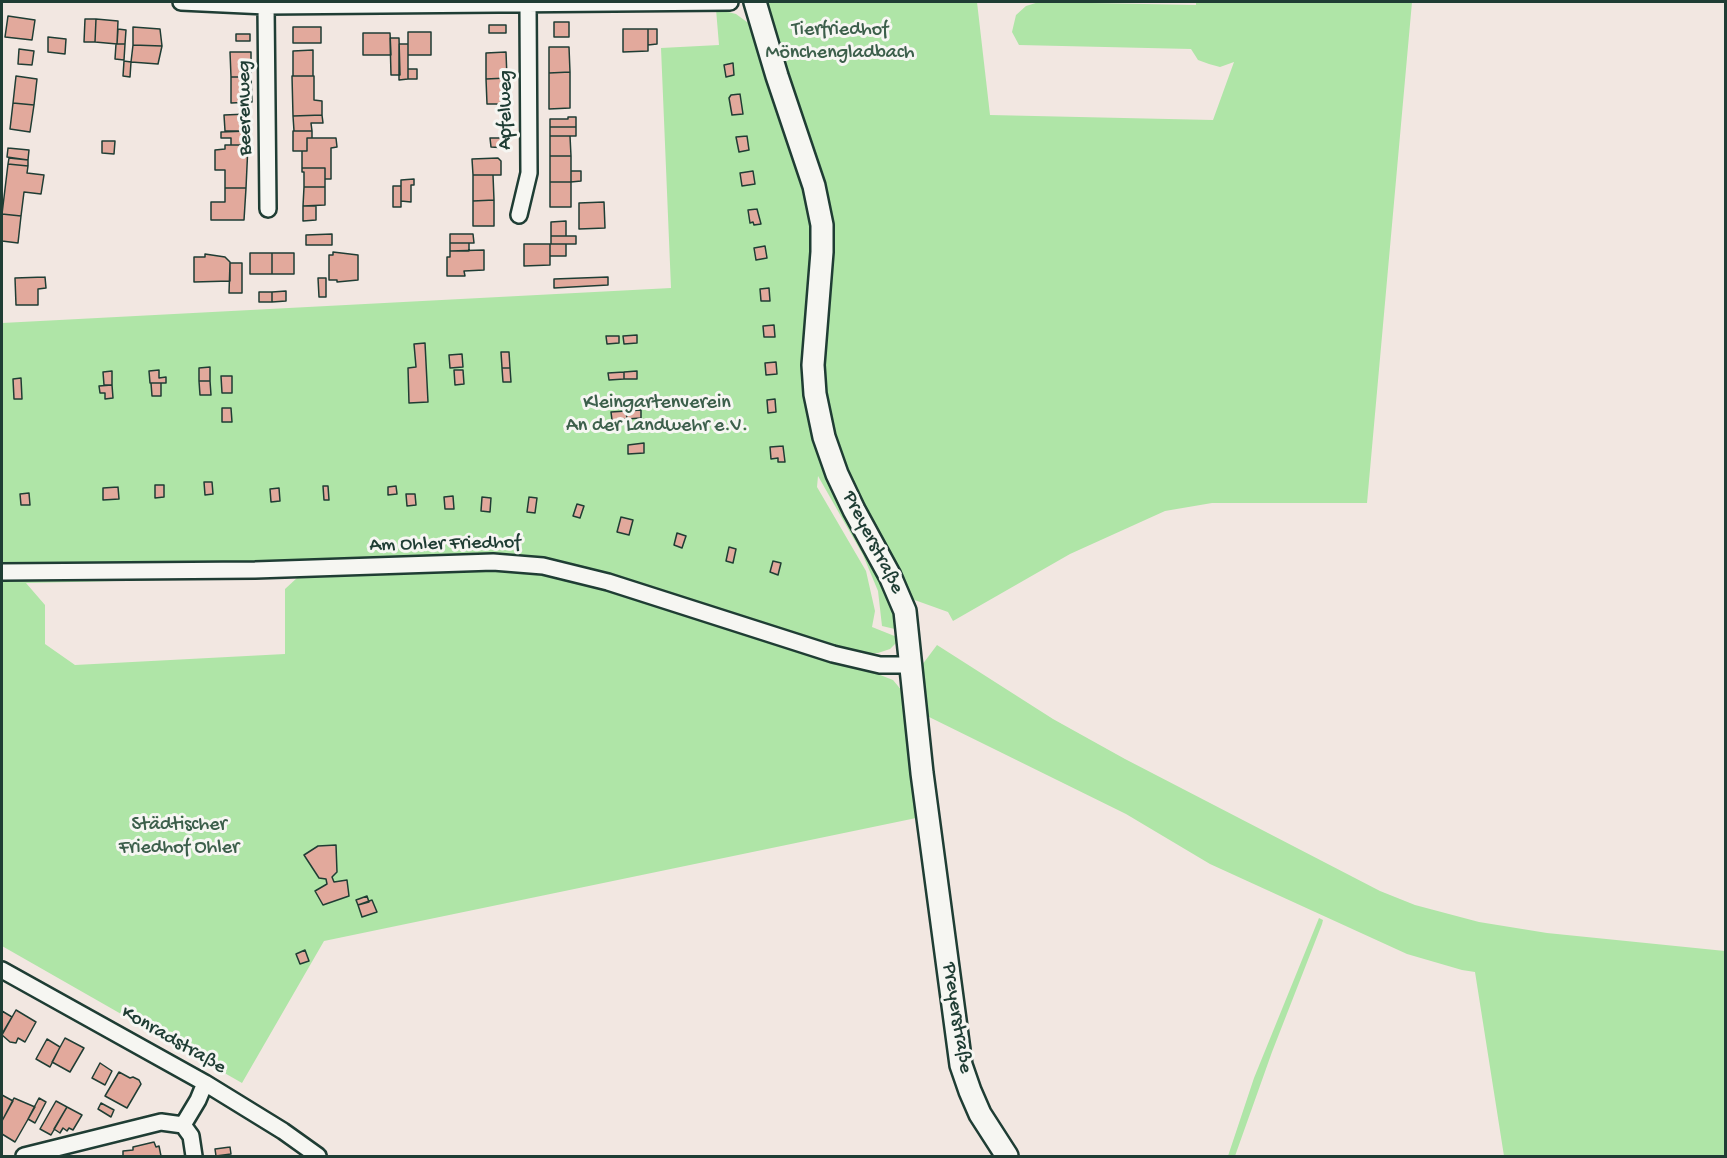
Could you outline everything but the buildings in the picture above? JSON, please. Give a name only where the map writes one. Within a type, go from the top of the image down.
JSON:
[{"type":"main road","name":"Preyerstraße","points":[[755,2],[809,170],[822,225],[813,365],[815,394],[824,436],[849,501],[899,593],[905,611],[928,820],[961,1065],[980,1114],[1007,1156]]},
{"type":"street","points":[[181,2],[266,6],[730,2]]},
{"type":"street","name":"Apfelweg","points":[[519,215],[529,173],[528,4]]},
{"type":"street","name":"Beerenweg","points":[[266,6],[268,209]]},
{"type":"street","name":"Am Ohler Friedhof","points":[[2,572],[255,570],[493,562],[543,566],[608,582],[833,654],[880,665],[911,665]]},
{"type":"street","name":"Konradstraße","points":[[2,970],[205,1083],[283,1131],[318,1156]]},
{"type":"street","points":[[183,1125],[205,1083]]},
{"type":"street","points":[[24,1156],[161,1122],[183,1125],[191,1136],[194,1156]]},
{"type":"green space","name":"Tierfriedhof Mönchengladbach","points":[[766,2],[977,2],[990,115],[1213,120],[1234,62],[1220,67],[1209,64],[1198,60],[1191,49],[1019,45],[1012,32],[1016,15],[1026,6],[1039,2],[1196,5],[1196,2],[1412,2],[1367,503],[1212,503],[1165,511],[1070,554],[953,621],[948,612],[909,598],[840,457],[833,430],[826,399],[823,370],[830,266],[792,93]]},
{"type":"green space","points":[[716,9],[736,14],[751,25],[800,166],[814,227],[806,376],[890,592],[899,630],[882,626],[878,591],[863,555],[818,476],[817,487],[866,571],[875,611],[872,627],[897,637],[896,643],[890,649],[866,654],[863,671],[870,671],[893,680],[903,692],[909,710],[921,817],[324,941],[242,1083],[2,946],[2,323],[671,288],[661,48],[719,45]],"holes":[[[298,577],[285,589],[285,654],[75,665],[45,644],[45,605],[26,583]]]},
{"type":"green space","points":[[937,645],[1053,719],[1125,759],[1380,891],[1415,905],[1479,922],[1547,933],[1725,951],[1725,1156],[1504,1156],[1475,972],[1407,954],[1210,864],[1126,814],[923,714],[919,669]]},
{"type":"green space","points":[[1319,918],[1323,920],[1322,924],[1272,1052],[1235,1156],[1228,1156],[1254,1078]]},
{"type":"park label","name":"Kleingartenverein An der Landwehr e.V.","points":[[657,416]]},
{"type":"park label","name":"Städtischer Friedhof Ohler","points":[[179,838]]}]
